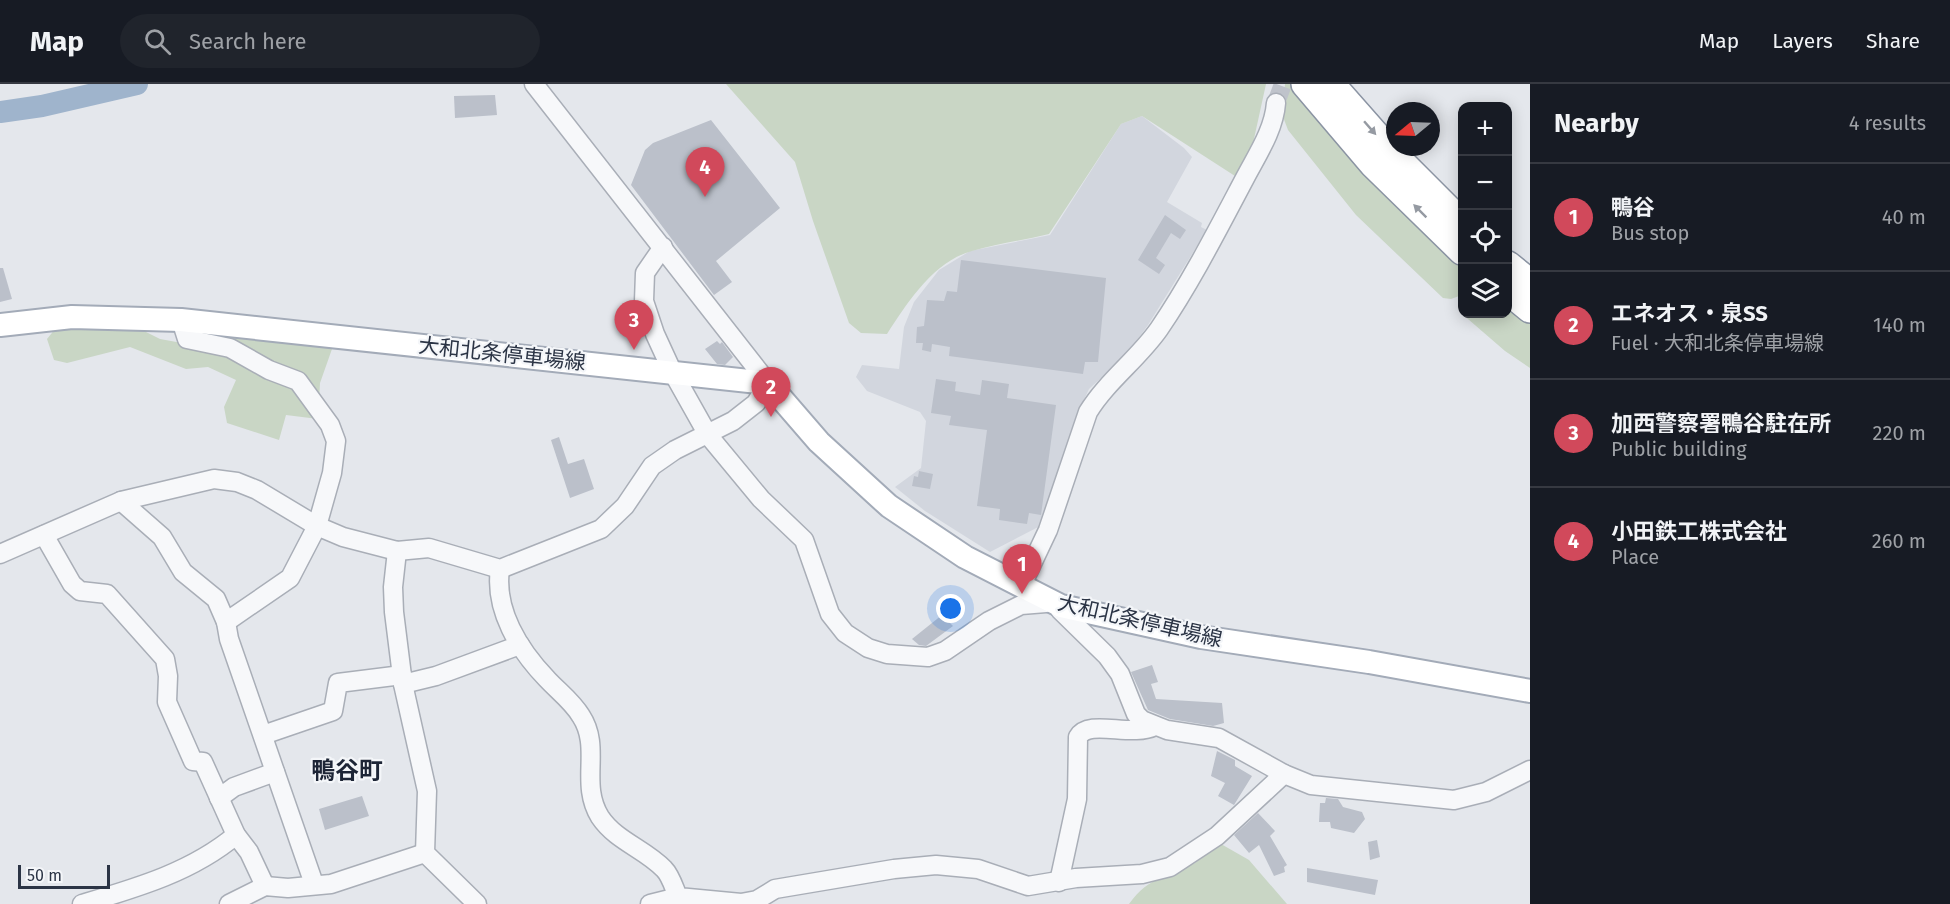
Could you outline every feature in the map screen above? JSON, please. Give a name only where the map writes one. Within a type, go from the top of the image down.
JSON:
[{"type":"highway","points":[[1305,84],[1373,164],[1458,247]]},
{"type":"highway","points":[[1331,84],[1390,151],[1458,220]]},
{"type":"highway","points":[[1512,268],[1530,283]]},
{"type":"highway","points":[[1512,294],[1530,309]]},
{"type":"main road","name":"大和北条停車場線","points":[[0,325],[72,317],[181,320],[768,383],[819,441],[889,506],[965,557],[1055,603],[1201,637],[1370,662],[1530,690]]},
{"type":"street","points":[[0,554],[121,501],[214,479],[257,490],[317,526],[343,537],[398,551],[429,548],[500,569],[601,530],[626,506],[652,466],[675,450],[733,421],[756,403],[768,383],[534,84]]},
{"type":"street","points":[[1021,587],[1048,530],[1088,412],[1099,394],[1159,330],[1247,173],[1275,118],[1276,104]]},
{"type":"street","points":[[663,247],[645,273],[644,301],[655,334],[672,371],[708,435],[761,499],[800,534],[809,551],[830,614],[845,633],[868,648],[899,657],[928,657],[945,651],[964,636],[1021,605],[1055,603],[1107,656],[1120,674],[1136,714],[1155,726],[1167,730],[1220,738],[1284,774],[1311,785],[1454,800],[1486,792],[1530,770]]},
{"type":"street","points":[[181,320],[187,339],[230,348],[269,370],[298,381],[330,425],[336,449],[317,526],[290,578],[226,622]]},
{"type":"street","points":[[121,501],[162,537],[183,572],[216,599],[226,622],[229,639],[314,884]]},
{"type":"street","points":[[44,535],[72,584],[80,591],[107,594],[165,659],[168,676],[167,702],[193,761],[203,762],[236,835],[249,852],[265,886]]},
{"type":"street","points":[[398,551],[393,587],[402,680],[427,791],[425,853],[477,904]]},
{"type":"street","points":[[500,569],[498,595],[520,645],[539,671],[583,718],[592,746],[590,795],[601,818],[616,834],[662,867],[669,875],[678,897]]},
{"type":"street","points":[[262,735],[333,711],[338,682],[402,680],[436,676],[520,645]]},
{"type":"street","points":[[1059,882],[1077,799],[1078,737],[1081,732],[1093,727],[1144,732],[1155,726]]},
{"type":"street","points":[[219,798],[234,787],[275,772]]},
{"type":"street","points":[[650,904],[678,897],[741,903],[757,900],[775,889],[936,865],[978,869],[1028,886],[1142,874],[1170,867],[1217,836],[1284,774]]},
{"type":"street","points":[[82,904],[129,891],[192,865],[236,835]]},
{"type":"street","points":[[229,904],[265,886],[288,888],[331,884],[425,853]]},
{"type":"shaded area","points":[[1142,116],[1184,148],[1192,157],[1167,202],[1202,223],[1201,227],[1207,230],[1148,325],[1127,354],[1089,389],[1081,406],[1044,524],[990,552],[925,511],[895,487],[921,468],[926,421],[920,412],[867,391],[856,377],[862,365],[899,369],[904,327],[914,302],[939,270],[970,251],[1050,235],[1121,124]]},
{"type":"green space","points":[[726,84],[1266,84],[1252,148],[1235,176],[1142,116],[1121,124],[1049,234],[991,246],[958,256],[934,273],[923,285],[903,309],[887,334],[861,333],[849,323],[795,162]]},
{"type":"green space","points":[[1285,84],[1291,84],[1458,261],[1458,296],[1451,299],[1443,298],[1356,215],[1288,130],[1282,114]]},
{"type":"green space","points":[[1512,307],[1530,322],[1530,368],[1505,351],[1467,318],[1512,318]]},
{"type":"green space","points":[[60,323],[134,326],[160,339],[182,343],[222,337],[223,331],[328,342],[332,349],[320,383],[318,419],[286,415],[279,440],[227,423],[224,407],[236,380],[208,367],[186,369],[130,347],[67,363],[54,360],[47,339]]},
{"type":"green space","points":[[1221,844],[1249,860],[1287,904],[1129,904],[1144,888],[1195,863]]},
{"type":"building","points":[[495,95],[497,115],[455,118],[454,96]]},
{"type":"building","points":[[711,120],[780,208],[716,261],[732,282],[714,295],[631,185],[645,150],[653,143]]},
{"type":"building","points":[[1165,215],[1186,230],[1180,239],[1171,233],[1156,258],[1165,265],[1159,274],[1138,260]]},
{"type":"building","points":[[961,260],[1106,278],[1098,362],[1085,362],[1083,374],[949,356],[950,347],[932,344],[931,352],[922,350],[923,343],[916,343],[917,327],[924,326],[927,300],[944,301],[947,291],[957,292]]},
{"type":"building","points":[[0,268],[3,268],[12,299],[0,302]]},
{"type":"building","points":[[717,341],[720,344],[722,342],[733,357],[725,365],[717,364],[705,349]]},
{"type":"building","points":[[936,379],[956,382],[955,391],[980,395],[982,380],[1009,384],[1007,398],[1056,405],[1041,515],[1029,513],[1027,524],[999,520],[1000,509],[977,506],[987,430],[949,425],[951,416],[931,413]]},
{"type":"building","points":[[559,437],[568,464],[584,459],[594,489],[570,498],[551,440]]},
{"type":"building","points":[[919,471],[933,474],[930,489],[912,486],[914,476],[918,477]]},
{"type":"building","points":[[942,615],[953,626],[926,646],[919,645],[912,639]]},
{"type":"building","points":[[1152,665],[1158,682],[1151,684],[1156,699],[1222,703],[1224,723],[1213,726],[1170,719],[1148,710],[1131,672]]},
{"type":"building","points":[[1217,751],[1235,760],[1235,766],[1252,776],[1234,805],[1218,796],[1225,783],[1211,776]]},
{"type":"building","points":[[362,796],[369,816],[325,830],[319,809]]},
{"type":"building","points":[[1326,798],[1338,799],[1343,807],[1362,812],[1365,819],[1354,833],[1331,828],[1330,822],[1319,822],[1320,803],[1325,803]]},
{"type":"building","points":[[1258,813],[1275,831],[1270,836],[1287,865],[1284,867],[1285,872],[1274,876],[1259,845],[1249,853],[1234,835]]},
{"type":"building","points":[[1377,840],[1380,857],[1370,860],[1368,842]]},
{"type":"building","points":[[1307,868],[1378,880],[1375,895],[1307,882]]},
{"type":"waterway","points":[[0,112],[42,106],[137,84]]},
{"type":"tunnel","points":[[1276,103],[1283,84]]},
{"type":"place","name":"小田鉄工株式会社","points":[[705,197]]},
{"type":"place","name":"加西警察署鴨谷駐在所","points":[[634,350]]},
{"type":"place","name":"エネオス・泉SS","points":[[771,417]]},
{"type":"place","name":"鴨谷","points":[[1022,594]]},
{"type":"district","name":"鴨谷町","points":[[347,771]]}]
